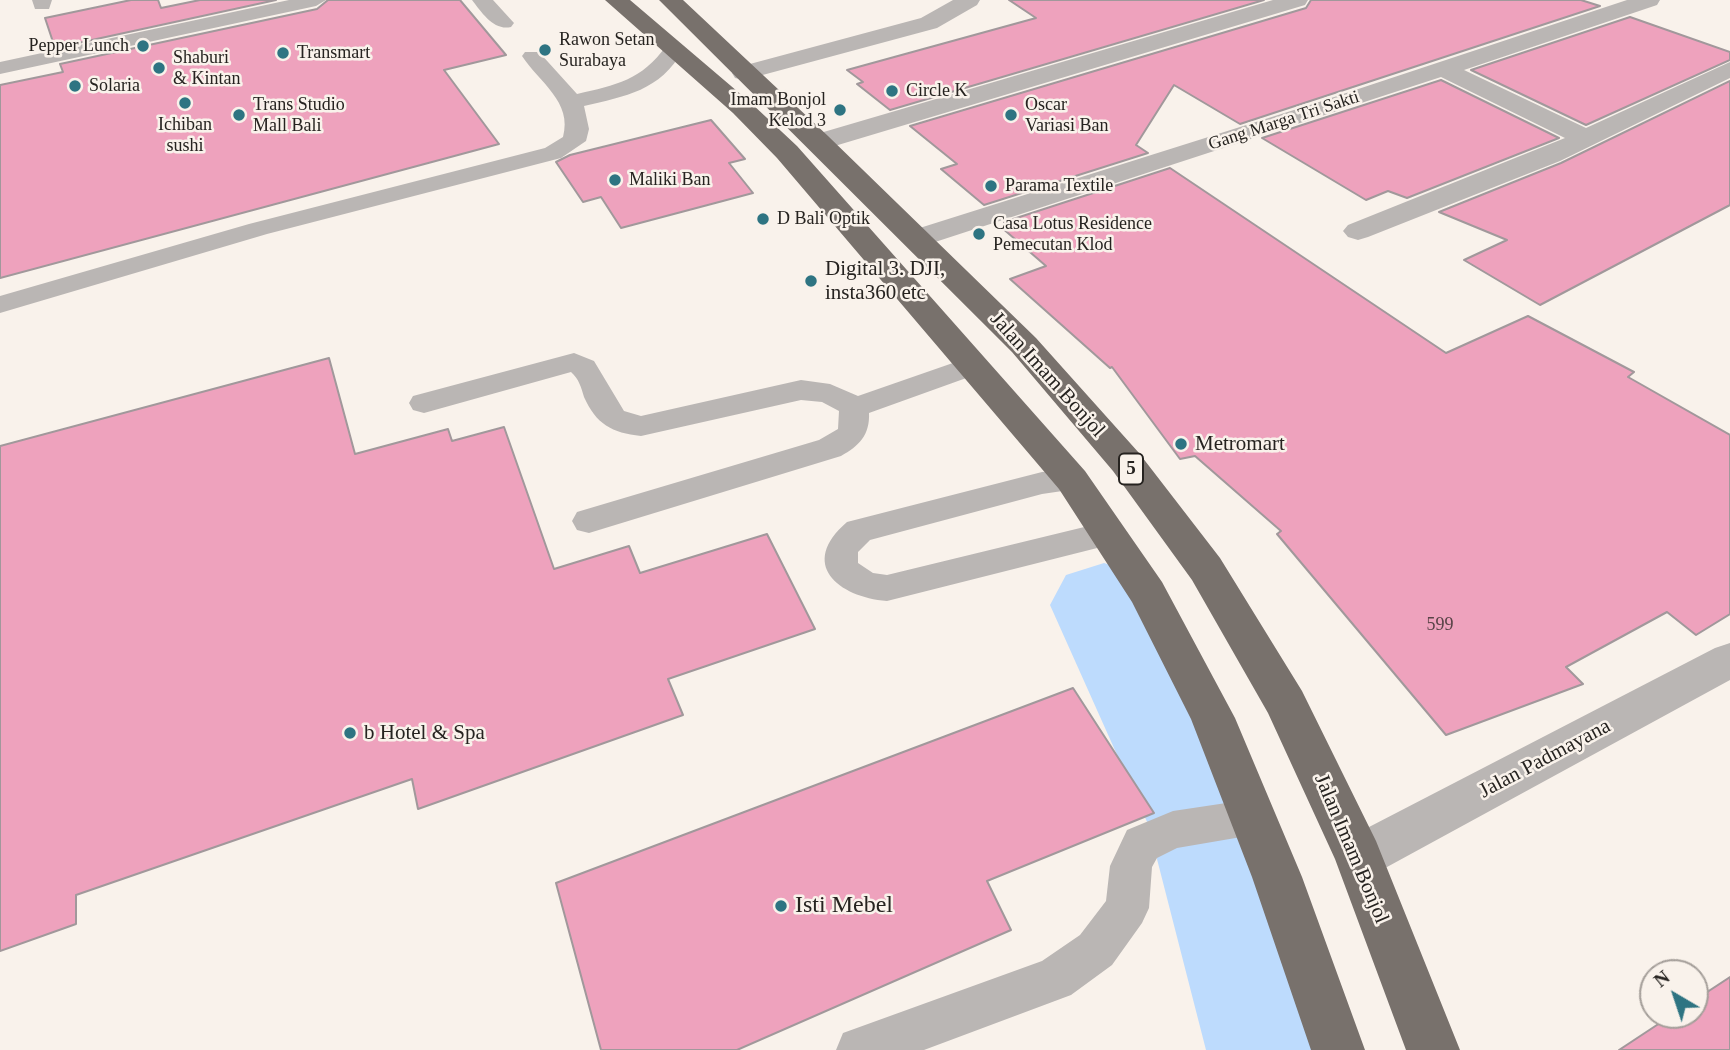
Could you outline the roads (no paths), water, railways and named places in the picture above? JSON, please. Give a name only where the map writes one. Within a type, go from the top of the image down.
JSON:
[{"type":"highway","points":[[616,0],[669,57],[742,108],[787,152],[1084,539],[1148,593],[1213,718],[1226,820],[1277,877],[1338,1050]]},
{"type":"highway","name":"Jalan Imam Bonjol","points":[[670,0],[918,238],[1024,345],[1100,433],[1206,569],[1286,704],[1359,857],[1433,1050]]},
{"type":"highway","points":[[669,57],[714,41]]},
{"type":"street","points":[[744,73],[929,23],[969,0]]},
{"type":"street","points":[[819,142],[1297,0]]},
{"type":"street","name":"Gang Marga Tri Sakti","points":[[918,238],[1649,0]]},
{"type":"street","points":[[1443,69],[1586,138]]},
{"type":"street","points":[[1358,231],[1481,185],[1730,69]]},
{"type":"street","name":"Jalan Padmayana","points":[[1359,857],[1730,660]]},
{"type":"lane","points":[[0,68],[316,0]]},
{"type":"lane","points":[[482,0],[504,23]]},
{"type":"lane","points":[[0,305],[258,229],[553,153],[574,141],[577,135],[572,102],[532,56]]},
{"type":"lane","points":[[572,102],[633,86],[669,57]]},
{"type":"lane","points":[[424,404],[574,362],[586,368],[609,416],[630,426],[641,426],[801,390],[825,391],[844,399],[854,408],[856,426],[847,439],[830,449],[589,521]]},
{"type":"lane","points":[[854,408],[957,371]]},
{"type":"lane","points":[[1042,485],[859,531],[841,547],[839,558],[845,573],[871,588],[887,588],[1084,539]]},
{"type":"lane","points":[[860,1050],[1055,979],[1096,950],[1127,908],[1131,866],[1142,844],[1173,830],[1226,820]]},
{"type":"waterway","points":[[1104,605],[1211,824],[1278,1050]]},
{"type":"place","name":"Pepper Lunch","points":[[143,46]]},
{"type":"place","name":"Rawon Setan Surabaya","points":[[545,50]]},
{"type":"place","name":"Transmart","points":[[283,53]]},
{"type":"place","name":"Shaburi & Kintan","points":[[159,68]]},
{"type":"place","name":"Solaria","points":[[75,86]]},
{"type":"place","name":"Circle K","points":[[892,91]]},
{"type":"place","name":"Ichiban sushi","points":[[185,103]]},
{"type":"place","name":"Imam Bonjol Kelod 3","points":[[840,110]]},
{"type":"place","name":"Trans Studio Mall Bali","points":[[239,115]]},
{"type":"place","name":"Oscar Variasi Ban","points":[[1011,115]]},
{"type":"place","name":"Maliki Ban","points":[[615,180]]},
{"type":"place","name":"Parama Textile","points":[[991,186]]},
{"type":"place","name":"D Bali Optik","points":[[763,219]]},
{"type":"place","name":"Casa Lotus Residence Pemecutan Klod","points":[[979,234]]},
{"type":"place","name":"Digital 3. DJI, insta360 etc","points":[[811,281]]},
{"type":"place","name":"Metromart","points":[[1181,444]]},
{"type":"place","name":"b Hotel & Spa","points":[[350,733]]},
{"type":"place","name":"Isti Mebel","points":[[781,906]]}]
